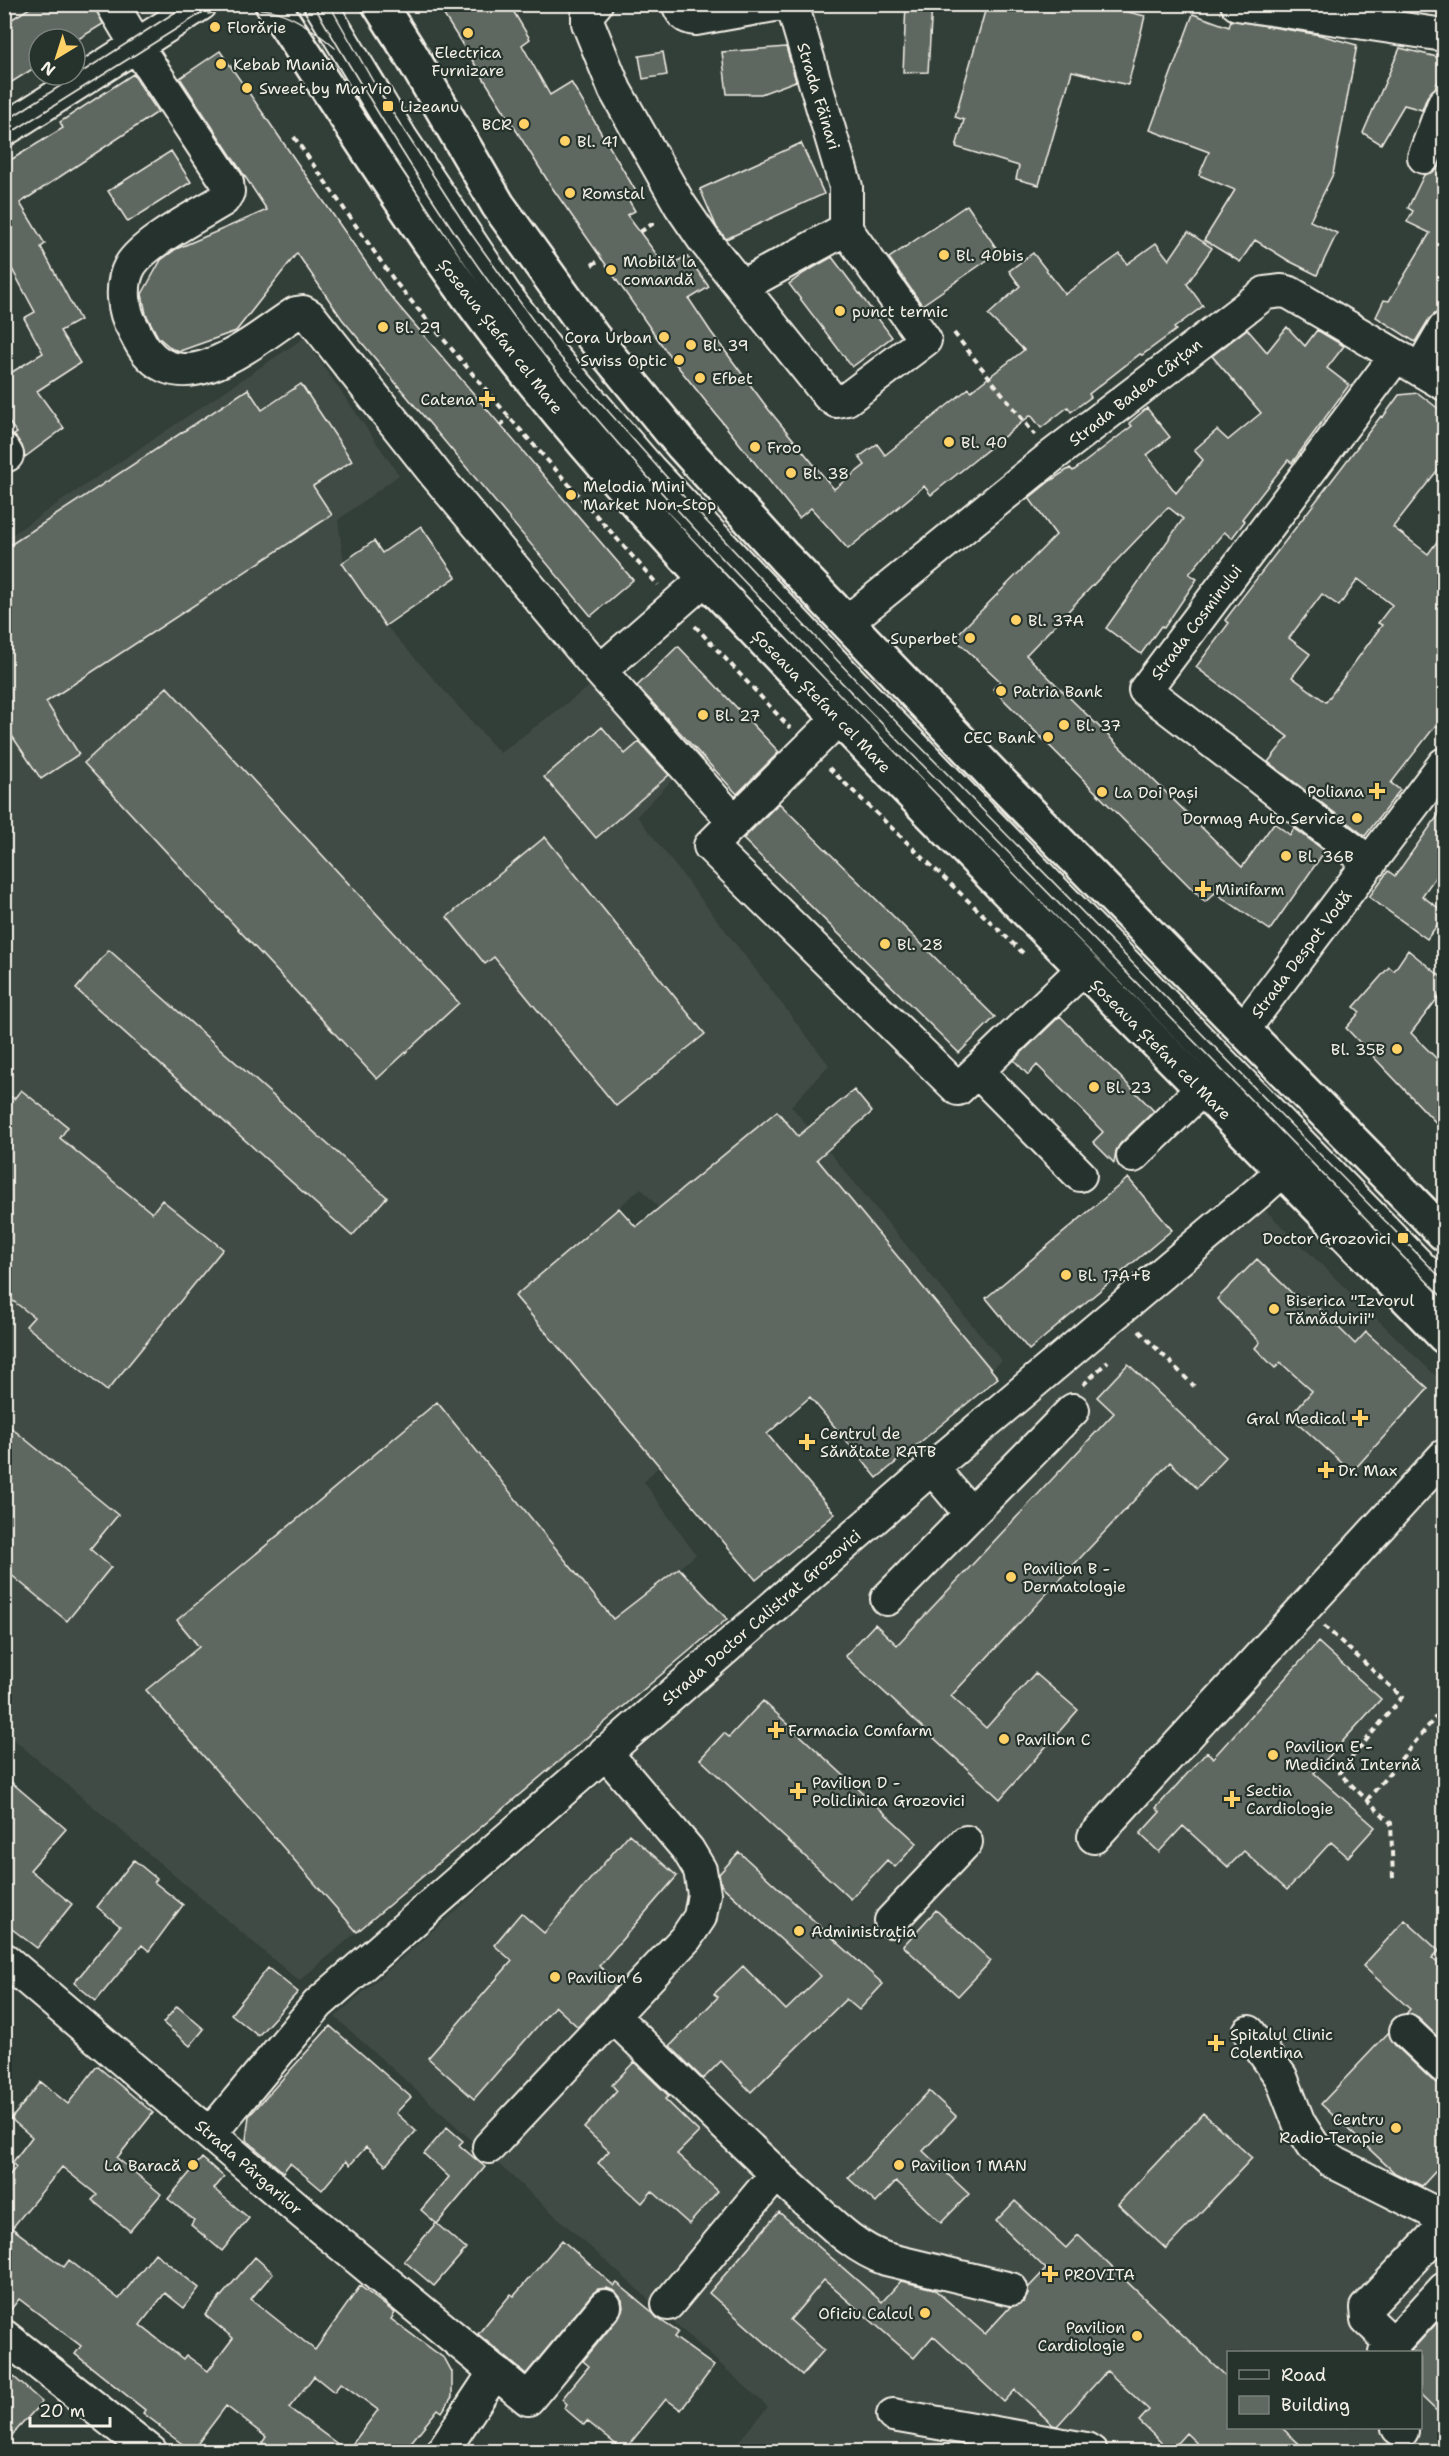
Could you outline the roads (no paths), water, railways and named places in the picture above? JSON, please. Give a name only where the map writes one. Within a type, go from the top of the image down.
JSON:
[{"type":"main road","name":"Șoseaua Ștefan cel Mare","points":[[272,4],[425,237],[482,316],[538,388],[705,579],[1082,969],[1444,1335]]},
{"type":"main road","points":[[379,4],[498,205],[593,337],[682,445],[753,524],[847,622],[1444,1234]]},
{"type":"street","points":[[112,4],[136,45],[227,182],[228,192],[223,200],[147,248],[130,266],[125,282],[124,301],[127,319],[148,353],[166,366],[188,371],[206,368],[221,361],[296,313],[303,312],[310,316],[436,475],[600,671],[734,820]]},
{"type":"street","points":[[4,130],[201,4]]},
{"type":"street","name":"Șoseaua Ștefan cel Mare","points":[[320,4],[400,138],[506,296],[550,354],[634,452],[857,688],[1444,1291]]},
{"type":"street","points":[[596,4],[588,13],[588,22],[615,90],[680,205],[704,240],[828,395],[836,401],[847,399],[925,340],[846,229],[742,286]]},
{"type":"street","points":[[678,4],[681,13],[688,18],[696,19],[780,4]]},
{"type":"street","name":"Strada Făinari","points":[[792,4],[846,187],[846,229]]},
{"type":"street","points":[[1238,4],[1444,35]]},
{"type":"street","points":[[1424,157],[1444,103]]},
{"type":"street","name":"Strada Badea Cârțan","points":[[847,622],[1052,456],[1265,292],[1290,293],[1420,370]]},
{"type":"street","points":[[1420,370],[1444,329]]},
{"type":"street","name":"Strada Cosminului","points":[[1370,863],[1145,690],[1420,370]]},
{"type":"street","points":[[600,671],[705,579]]},
{"type":"street","points":[[839,718],[710,846],[958,1089],[1082,969]]},
{"type":"street","name":"Strada Despot Vodă","points":[[1244,1030],[1444,764]]},
{"type":"street","points":[[977,1071],[1080,1175]]},
{"type":"street","points":[[1133,1156],[1202,1089]]},
{"type":"street","name":"Strada Doctor Calistrat Grozovici","points":[[210,2134],[318,2004],[932,1468],[1282,1171],[1334,1122]]},
{"type":"street","points":[[887,1599],[1073,1410]]},
{"type":"street","points":[[1094,1837],[1444,1456]]},
{"type":"street","points":[[932,1468],[970,1513]]},
{"type":"street","points":[[489,2147],[614,2017],[686,1938],[700,1917],[704,1894],[700,1870],[688,1850],[605,1752]]},
{"type":"street","points":[[891,1922],[966,1842]]},
{"type":"street","name":"Strada Pârgarilor","points":[[4,1959],[528,2399],[605,2306]]},
{"type":"street","points":[[614,2017],[776,2174],[853,2242],[870,2254],[1011,2289]]},
{"type":"street","points":[[1406,2031],[1444,2067]]},
{"type":"street","points":[[1249,2032],[1281,2077],[1299,2123],[1313,2145],[1330,2161],[1437,2201],[1442,2220],[1441,2229],[1366,2308],[1367,2319],[1389,2348],[1444,2289]]},
{"type":"street","points":[[668,2304],[776,2174]]},
{"type":"street","points":[[4,2336],[134,2446]]},
{"type":"street","points":[[442,2451],[495,2372]]},
{"type":"street","points":[[893,2415],[1090,2451]]},
{"type":"tram line","points":[[4,122],[188,4]]},
{"type":"tram line","points":[[4,137],[216,4]]},
{"type":"tram line","points":[[313,4],[395,141],[453,231],[547,359],[595,417],[696,531],[801,641],[1444,1299]]},
{"type":"tram line","points":[[329,4],[375,85],[467,228],[555,351],[693,507],[868,693],[1444,1281]]},
{"type":"tram line","points":[[208,14],[246,8],[277,12],[305,25],[335,48]]},
{"type":"place","name":"Florărie","points":[[215,27]]},
{"type":"place","name":"Electrica Furnizare","points":[[468,33]]},
{"type":"place","name":"Kebab Mania","points":[[221,64]]},
{"type":"place","name":"Sweet by MarVio","points":[[247,88]]},
{"type":"place","name":"Lizeanu","points":[[388,106]]},
{"type":"place","name":"BCR","points":[[524,124]]},
{"type":"place","name":"Bl. 41","points":[[565,141]]},
{"type":"place","name":"Romstal","points":[[570,193]]},
{"type":"place","name":"Bl. 40bis","points":[[944,255]]},
{"type":"place","name":"Mobilă la comandă","points":[[611,270]]},
{"type":"place","name":"punct termic","points":[[840,311]]},
{"type":"place","name":"Bl. 29","points":[[383,327]]},
{"type":"place","name":"Cora Urban","points":[[664,337]]},
{"type":"place","name":"Bl. 39","points":[[691,345]]},
{"type":"place","name":"Swiss Optic","points":[[679,360]]},
{"type":"place","name":"Efbet","points":[[700,378]]},
{"type":"place","name":"Catena","points":[[487,399]]},
{"type":"place","name":"Bl. 40","points":[[949,442]]},
{"type":"place","name":"Froo","points":[[755,447]]},
{"type":"place","name":"Bl. 38","points":[[791,473]]},
{"type":"place","name":"Melodia Mini Market Non-Stop","points":[[571,495]]},
{"type":"place","name":"Bl. 37A","points":[[1016,620]]},
{"type":"place","name":"Superbet","points":[[970,638]]},
{"type":"place","name":"Patria Bank","points":[[1001,691]]},
{"type":"place","name":"Bl. 27","points":[[703,715]]},
{"type":"place","name":"Bl. 37","points":[[1064,725]]},
{"type":"place","name":"CEC Bank","points":[[1048,737]]},
{"type":"place","name":"Poliana","points":[[1377,791]]},
{"type":"place","name":"La Doi Pași","points":[[1102,792]]},
{"type":"place","name":"Dormag Auto Service","points":[[1357,818]]},
{"type":"place","name":"Bl. 36B","points":[[1286,856]]},
{"type":"place","name":"Minifarm","points":[[1203,889]]},
{"type":"place","name":"Bl. 28","points":[[885,944]]},
{"type":"place","name":"Bl. 35B","points":[[1397,1049]]},
{"type":"place","name":"Bl. 23","points":[[1094,1087]]},
{"type":"place","name":"Doctor Grozovici","points":[[1403,1238]]},
{"type":"place","name":"Bl. 17A+B","points":[[1066,1275]]},
{"type":"place","name":"Biserica \"Izvorul Tămăduirii\"","points":[[1274,1309]]},
{"type":"place","name":"Gral Medical","points":[[1360,1418]]},
{"type":"place","name":"Centrul de Sănătate RATB","points":[[807,1442]]},
{"type":"place","name":"Dr. Max","points":[[1326,1470]]},
{"type":"place","name":"Pavilion B - Dermatologie","points":[[1011,1577]]},
{"type":"place","name":"Farmacia Comfarm","points":[[776,1730]]},
{"type":"place","name":"Pavilion C","points":[[1004,1739]]},
{"type":"place","name":"Pavilion E - Medicină Internă","points":[[1273,1755]]},
{"type":"place","name":"Pavilion D - Policlinica Grozovici","points":[[798,1791]]},
{"type":"place","name":"Sectia Cardiologie","points":[[1232,1799]]},
{"type":"place","name":"Administrația","points":[[799,1931]]},
{"type":"place","name":"Pavilion 6","points":[[555,1977]]},
{"type":"place","name":"Spitalul Clinic Colentina","points":[[1216,2043]]},
{"type":"place","name":"Centru Radio-Terapie","points":[[1396,2128]]},
{"type":"place","name":"La Baracă","points":[[193,2165]]},
{"type":"place","name":"Pavilion 1 MAN","points":[[899,2165]]},
{"type":"place","name":"PROVITA","points":[[1050,2274]]},
{"type":"place","name":"Oficiu Calcul","points":[[925,2313]]},
{"type":"place","name":"Pavilion Cardiologie","points":[[1137,2336]]}]
